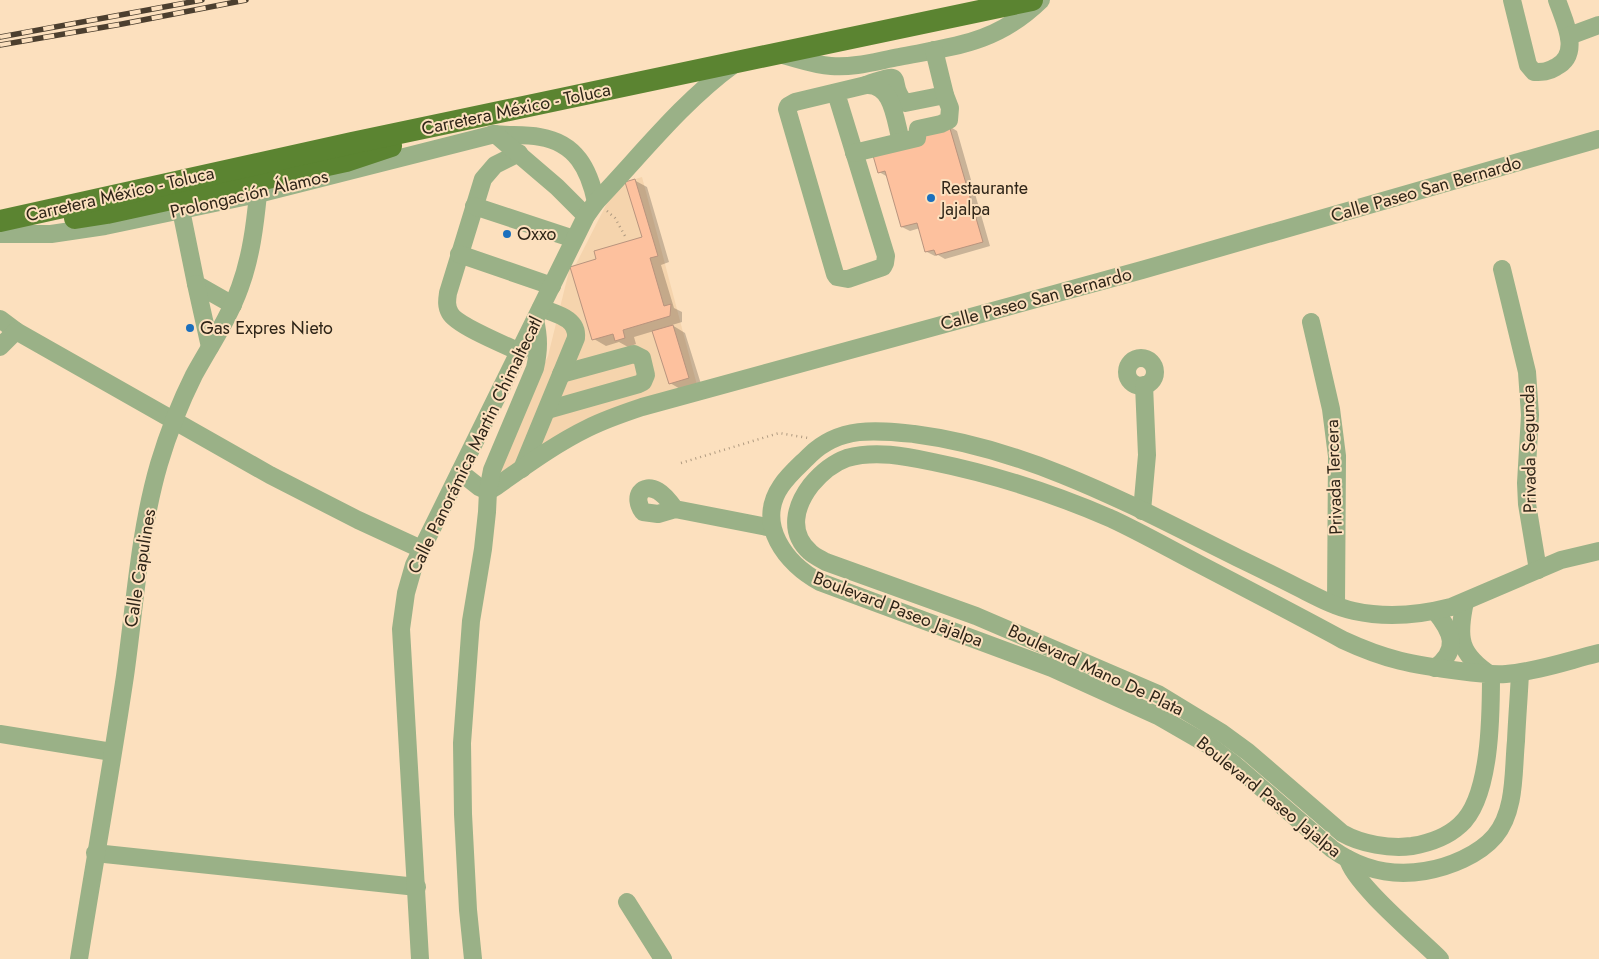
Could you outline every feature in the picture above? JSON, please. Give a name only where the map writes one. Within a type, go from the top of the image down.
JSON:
[{"type":"main road","name":"Carretera México - Toluca","points":[[0,221],[352,142],[410,135],[457,122],[1032,0]]},
{"type":"main road","points":[[370,166],[386,157],[410,135]]},
{"type":"main road","points":[[75,218],[107,213],[346,162],[382,150],[410,135]]},
{"type":"street","points":[[779,54],[829,66],[846,66],[934,50],[977,41],[996,33],[1026,14],[1041,0]]},
{"type":"street","points":[[1512,0],[1528,65],[1534,72],[1546,73],[1565,63],[1569,53],[1569,36],[1557,0]]},
{"type":"street","points":[[1569,36],[1599,25]]},
{"type":"street","points":[[854,153],[917,138],[918,129],[946,123],[949,120],[951,112],[944,95],[934,50]]},
{"type":"street","name":"Calle Panorámica Martin Chimaltecatl","points":[[420,959],[401,630],[406,593],[414,565],[574,239],[591,209],[693,98],[710,82],[737,62]]},
{"type":"street","points":[[836,93],[886,256],[883,267],[848,279],[842,279],[835,274],[787,109],[788,106],[795,102],[866,85],[888,77],[893,77],[896,80],[900,98],[905,103],[944,95]]},
{"type":"street","points":[[866,85],[877,86],[887,95],[902,141]]},
{"type":"street","points":[[922,101],[917,108],[917,113],[930,126]]},
{"type":"street","name":"Prolongación Álamos","points":[[457,122],[476,130],[496,134],[539,136],[551,139],[570,149],[587,170],[592,184],[591,209]]},
{"type":"street","points":[[496,134],[591,209]]},
{"type":"street","name":"Prolongación Álamos","points":[[0,234],[51,234],[76,231],[181,210],[258,194],[496,134]]},
{"type":"street","name":"Calle Paseo San Bernardo","points":[[488,491],[588,428],[614,416],[642,407],[1142,270],[1599,140]]},
{"type":"street","points":[[519,153],[495,165],[483,179],[459,254],[447,303],[449,312],[458,321],[520,352]]},
{"type":"street","name":"Calle Capulines","points":[[79,959],[146,524],[159,464],[193,378],[233,305],[241,286],[252,245],[258,194]]},
{"type":"street","points":[[474,206],[574,239]]},
{"type":"street","points":[[181,210],[210,347]]},
{"type":"street","points":[[459,254],[552,286]]},
{"type":"street","name":"Privada Segunda","points":[[1502,269],[1527,372],[1530,415],[1526,483],[1527,504],[1538,570]]},
{"type":"street","points":[[196,284],[233,305]]},
{"type":"street","points":[[473,959],[468,910],[463,814],[462,743],[471,621],[483,549],[488,491],[492,470],[535,368],[539,352],[538,314],[572,322],[575,326],[576,338],[522,469]]},
{"type":"street","points":[[0,320],[174,422],[270,475],[358,520],[421,549]]},
{"type":"street","name":"Privada Tercera","points":[[1311,322],[1331,409],[1337,456],[1336,605]]},
{"type":"street","points":[[0,347],[16,331]]},
{"type":"street","points":[[547,410],[639,384],[643,382],[646,375],[642,358],[634,354],[561,374]]},
{"type":"street","points":[[1142,511],[1147,455],[1144,385]]},
{"type":"street","name":"Boulevard Paseo Jajalpa","points":[[1520,672],[1510,804],[1496,835],[1483,847],[1460,860],[1437,869],[1416,872],[1384,871],[1367,868],[1348,860],[1300,823],[1235,766],[1189,732],[1092,684],[838,589],[806,575],[784,553],[777,540],[772,528],[771,514],[774,499],[780,486],[816,449],[846,434],[864,430],[937,437],[1013,457],[1061,474],[1336,605],[1354,611],[1373,614],[1403,615],[1435,611],[1465,602],[1561,560],[1599,551]]},
{"type":"street","points":[[932,461],[937,437]]},
{"type":"street","name":"Boulevard Mano De Plata","points":[[1492,675],[1492,714],[1489,752],[1482,783],[1473,806],[1462,824],[1443,837],[1414,846],[1385,846],[1354,840],[1342,833],[1248,752],[1222,733],[1158,694],[976,616],[826,562],[811,553],[802,542],[797,531],[798,504],[818,477],[845,459],[863,454],[881,454],[932,461],[988,476],[1083,507],[1148,537],[1372,653],[1408,664],[1492,675],[1520,672],[1599,652]]},
{"type":"street","points":[[460,472],[479,487],[488,491]]},
{"type":"street","points":[[675,509],[772,528]]},
{"type":"street","points":[[1465,602],[1461,619],[1463,646],[1474,662],[1492,675]]},
{"type":"street","points":[[1435,611],[1450,632],[1451,642],[1450,652],[1445,661],[1435,668]]},
{"type":"street","points":[[967,636],[976,616]]},
{"type":"street","points":[[0,734],[112,752]]},
{"type":"street","points":[[1354,840],[1348,860],[1352,870],[1367,889],[1440,959]]},
{"type":"street","points":[[95,853],[417,887]]},
{"type":"street","points":[[627,902],[663,959]]},
{"type":"path","points":[[591,209],[615,218],[625,236]]},
{"type":"path","points":[[681,463],[779,433],[830,441]]},
{"type":"shaded area","points":[[642,177],[697,385],[493,483],[520,414],[548,356],[570,267],[576,264],[606,205],[625,182]]},
{"type":"building","name":"Restaurante Jajalpa","points":[[949,125],[983,242],[936,255],[934,250],[925,252],[917,223],[901,227],[885,171],[878,173],[872,152]]},
{"type":"building","points":[[635,179],[658,256],[650,258],[664,306],[671,304],[670,316],[623,330],[625,338],[615,341],[613,334],[592,340],[570,267],[596,259],[594,251],[642,237],[625,182]]},
{"type":"building","points":[[673,325],[689,378],[669,384],[652,331]]},
{"type":"railway","points":[[0,37],[202,0]]},
{"type":"railway","points":[[0,45],[246,0]]},
{"type":"place","name":"Restaurante Jajalpa","points":[[931,198]]},
{"type":"place","name":"Oxxo","points":[[507,234]]},
{"type":"place","name":"Gas Expres Nieto","points":[[190,328]]}]
